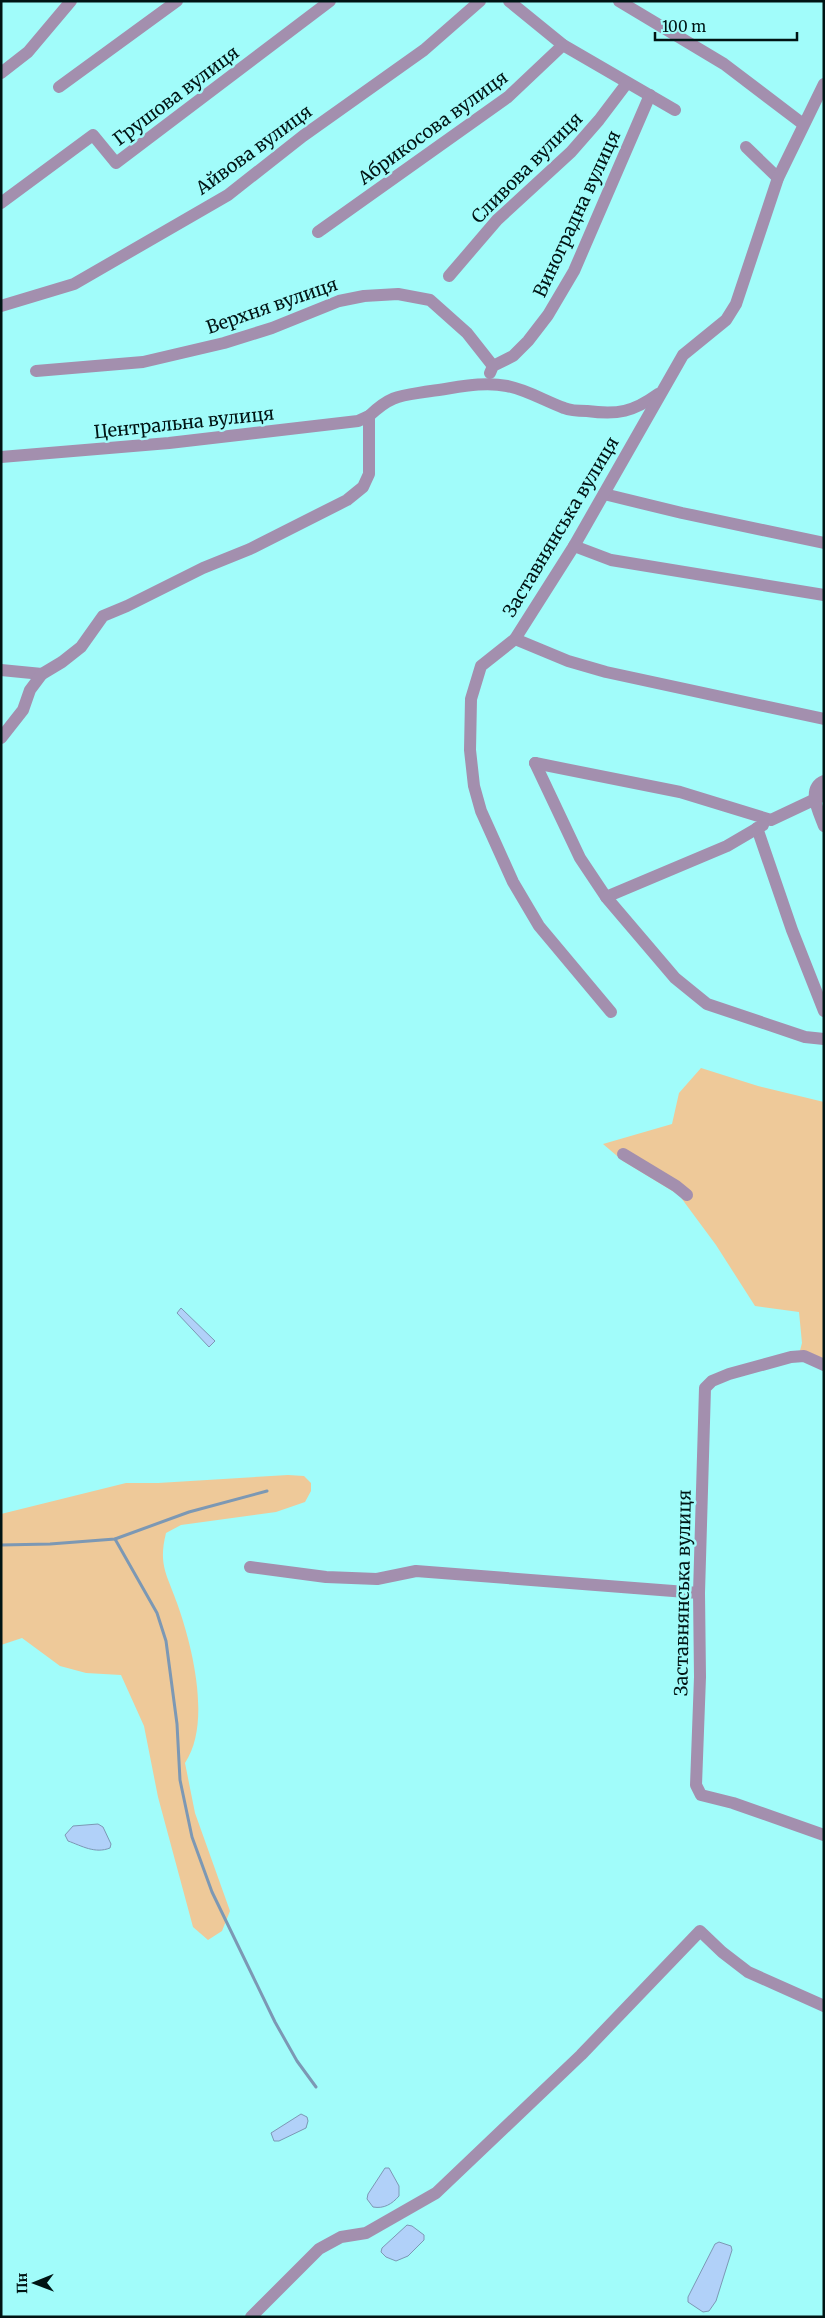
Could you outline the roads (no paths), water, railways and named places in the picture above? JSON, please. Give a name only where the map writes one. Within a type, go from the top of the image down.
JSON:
[{"type":"street","points":[[1,73],[28,52],[72,1]]},
{"type":"street","points":[[59,86],[177,1]]},
{"type":"street","name":"Грушова вулиця","points":[[1,203],[93,135],[116,163],[330,1]]},
{"type":"street","name":"Айвова вулиця","points":[[1,306],[74,284],[228,194],[303,136],[424,50],[480,1]]},
{"type":"street","points":[[619,1],[724,64],[803,124]]},
{"type":"street","points":[[516,3],[563,46],[675,110]]},
{"type":"street","name":"Абрикосова вулиця","points":[[318,232],[508,97],[563,46]]},
{"type":"street","name":"Сливова вулиця","points":[[449,276],[497,220],[571,152],[599,120],[627,83]]},
{"type":"street","name":"Заставнянська вулиця","points":[[611,1012],[539,926],[513,882],[481,811],[474,786],[469,721],[471,699],[481,666],[515,639],[574,546],[683,355],[726,320],[736,304],[778,178],[824,84]]},
{"type":"street","name":"Виноградна вулиця","points":[[493,366],[512,356],[528,341],[548,315],[574,271],[650,95]]},
{"type":"street","points":[[746,147],[778,178]]},
{"type":"street","name":"Верхня вулиця","points":[[36,371],[144,362],[232,341],[272,328],[339,301],[364,296],[398,294],[430,300],[467,333],[493,366]]},
{"type":"street","points":[[489,384],[493,366]]},
{"type":"street","points":[[1,738],[23,710],[30,690],[42,674],[62,662],[81,646],[103,616],[128,606],[203,568],[250,549],[347,500],[363,487],[369,474],[369,416],[383,403],[401,395],[489,384],[525,392],[566,409],[602,414],[622,413],[640,407],[662,391]]},
{"type":"street","name":"Центральна вулиця","points":[[1,457],[222,438],[358,421],[369,416]]},
{"type":"street","points":[[604,494],[682,513],[824,543]]},
{"type":"street","points":[[574,546],[611,560],[824,596]]},
{"type":"street","points":[[515,639],[568,661],[606,672],[824,719]]},
{"type":"street","points":[[1,670],[42,674]]},
{"type":"street","points":[[771,820],[680,792],[535,763],[580,858],[606,897],[676,978],[707,1004],[805,1037],[824,1039]]},
{"type":"street","points":[[824,781],[819,783],[814,792],[819,798],[824,826]]},
{"type":"street","points":[[606,897],[727,846],[771,820],[819,798]]},
{"type":"street","points":[[757,828],[792,930],[824,1011]]},
{"type":"street","points":[[623,1154],[676,1186],[687,1195]]},
{"type":"street","name":"Заставнянська вулиця","points":[[824,1365],[804,1356],[792,1357],[729,1374],[712,1381],[705,1388],[699,1592],[700,1677],[697,1789],[701,1795],[708,1798],[733,1803],[824,1835]]},
{"type":"street","points":[[250,1567],[326,1577],[377,1579],[416,1571],[699,1592]]},
{"type":"street","points":[[251,2317],[319,2249],[341,2237],[366,2233],[436,2193],[581,2056],[700,1930],[722,1952],[748,1972],[824,2006]]},
{"type":"water","points":[[181,1308],[215,1341],[209,1347],[177,1313]]},
{"type":"water","points":[[98,1824],[103,1827],[111,1844],[110,1848],[104,1850],[89,1849],[68,1841],[65,1835],[73,1826]]},
{"type":"water","points":[[301,2114],[307,2117],[306,2128],[279,2141],[274,2141],[271,2133]]},
{"type":"water","points":[[385,2168],[389,2168],[399,2186],[399,2196],[388,2205],[373,2207],[367,2199],[368,2194]]},
{"type":"water","points":[[407,2225],[412,2226],[424,2235],[424,2240],[408,2256],[396,2261],[386,2257],[381,2252],[382,2248]]},
{"type":"water","points":[[719,2242],[731,2246],[732,2250],[716,2301],[709,2311],[703,2312],[688,2302],[688,2297],[715,2244]]},
{"type":"waterway","points":[[1,1545],[50,1544],[115,1539],[189,1512],[267,1491]]},
{"type":"waterway","points":[[115,1539],[157,1613],[166,1641],[177,1724],[180,1780],[192,1837],[212,1892],[275,2022],[297,2061],[316,2087]]}]
